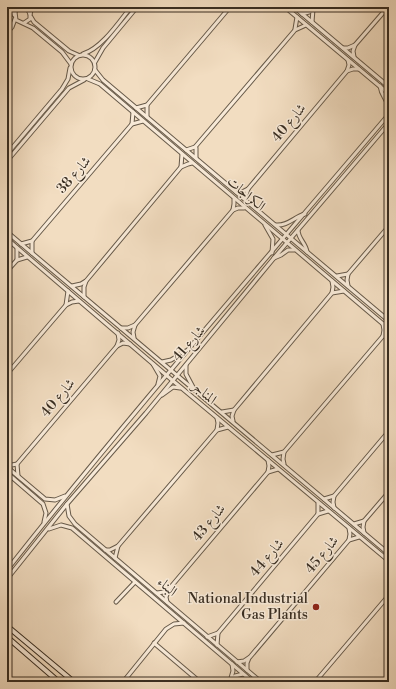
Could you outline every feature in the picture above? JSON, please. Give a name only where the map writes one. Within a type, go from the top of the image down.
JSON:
[{"type":"street","points":[[12,7],[16,20],[33,28],[62,52],[70,66],[71,72],[76,78],[86,79]]},
{"type":"street","points":[[18,7],[24,7],[28,10],[34,22],[69,51],[80,55],[90,56],[95,62]]},
{"type":"street","points":[[7,33],[12,27],[17,10],[24,7]]},
{"type":"street","points":[[12,27],[28,21],[32,7]]},
{"type":"street","points":[[7,154],[62,89],[68,79],[70,66],[75,58],[91,51],[99,45],[131,7]]},
{"type":"street","points":[[7,161],[69,88],[94,74],[95,62],[102,48],[137,7]]},
{"type":"street","points":[[136,108],[147,105],[230,7]]},
{"type":"street","points":[[285,7],[389,94]]},
{"type":"street","points":[[294,7],[389,87]]},
{"type":"street","points":[[343,48],[348,48],[355,45],[388,7]]},
{"type":"street","points":[[302,14],[314,8]]},
{"type":"street","points":[[312,22],[314,8]]},
{"type":"street","points":[[295,30],[297,17]]},
{"type":"street","points":[[186,150],[195,147],[295,30],[306,25]]},
{"type":"street","points":[[354,58],[355,45]]},
{"type":"street","points":[[347,71],[349,66],[348,60]]},
{"type":"street","points":[[347,71],[359,69]]},
{"type":"street","name":"الكراجات","points":[[95,70],[103,80],[388,320]]},
{"type":"street","name":"شارع 40","points":[[246,201],[248,190],[347,71]]},
{"type":"street","name":"الكراجات","points":[[86,79],[100,84],[244,208],[389,328]]},
{"type":"street","points":[[380,86],[380,90],[388,103],[386,117]]},
{"type":"street","points":[[147,105],[147,117]]},
{"type":"street","points":[[132,112],[132,124],[143,121]]},
{"type":"street","name":"شارع 41","points":[[7,570],[66,495],[157,386],[389,114]]},
{"type":"street","name":"شارع 41","points":[[7,579],[48,530],[67,504],[389,123]]},
{"type":"street","name":"شارع 38","points":[[32,241],[132,124]]},
{"type":"street","points":[[195,147],[196,158]]},
{"type":"street","points":[[181,167],[182,154]]},
{"type":"street","points":[[84,297],[84,287],[86,281],[181,167],[192,163]]},
{"type":"street","points":[[235,192],[248,190]]},
{"type":"street","points":[[233,210],[234,198]]},
{"type":"street","points":[[134,338],[133,332],[135,325],[233,210],[244,208]]},
{"type":"street","points":[[275,225],[286,224],[305,214]]},
{"type":"street","points":[[264,224],[273,239],[272,253]]},
{"type":"street","points":[[348,286],[348,274],[389,226]]},
{"type":"street","points":[[298,230],[298,236],[305,245],[307,252]]},
{"type":"street","name":"المناجر","points":[[7,232],[194,388],[389,554]]},
{"type":"street","name":"المناجر","points":[[7,239],[153,364],[389,561]]},
{"type":"street","points":[[21,244],[32,241],[32,253]]},
{"type":"street","points":[[17,248],[17,260]]},
{"type":"street","points":[[274,258],[288,250],[296,251]]},
{"type":"street","points":[[7,271],[17,260],[28,257]]},
{"type":"street","points":[[336,276],[348,274]]},
{"type":"street","points":[[233,422],[232,416],[234,410],[332,293],[332,280]]},
{"type":"street","points":[[72,286],[86,281]]},
{"type":"street","points":[[332,293],[344,290]]},
{"type":"street","points":[[66,305],[68,292]]},
{"type":"street","points":[[7,374],[66,305],[79,301]]},
{"type":"street","points":[[284,465],[284,452],[383,336],[383,323]]},
{"type":"street","points":[[121,328],[128,328],[135,325]]},
{"type":"street","points":[[117,346],[119,340],[118,333]]},
{"type":"street","points":[[383,336],[389,334]]},
{"type":"street","points":[[117,346],[130,344]]},
{"type":"street","name":"شارع 40","points":[[17,464],[117,346]]},
{"type":"street","points":[[161,362],[171,360],[187,351]]},
{"type":"street","points":[[153,364],[160,378],[157,386]]},
{"type":"street","name":"المناجر","points":[[186,364],[186,374],[194,388]]},
{"type":"street","points":[[160,395],[173,387],[182,388]]},
{"type":"street","points":[[222,412],[234,410]]},
{"type":"street","points":[[115,559],[118,546],[217,430],[217,417]]},
{"type":"street","points":[[217,430],[229,427]]},
{"type":"street","points":[[334,508],[334,496],[389,431]]},
{"type":"street","points":[[272,455],[284,452]]},
{"type":"street","points":[[268,460],[268,472],[278,469]]},
{"type":"street","points":[[7,466],[17,464],[18,476]]},
{"type":"street","points":[[7,466],[48,500],[57,500],[66,495]]},
{"type":"street","name":"شارع 43","points":[[157,593],[162,593],[168,589],[268,472]]},
{"type":"street","points":[[7,473],[43,504],[46,513],[43,524]]},
{"type":"street","points":[[354,524],[364,521],[389,492]]},
{"type":"street","points":[[324,499],[334,496]]},
{"type":"street","points":[[318,502],[318,514],[328,511]]},
{"type":"street","name":"البناء","points":[[67,504],[69,516],[73,522],[261,682]]},
{"type":"street","name":"شارع 44","points":[[218,634],[318,514]]},
{"type":"street","points":[[364,521],[364,533]]},
{"type":"street","name":"البناء","points":[[48,530],[59,526],[69,527],[253,682]]},
{"type":"street","name":"شارع 45","points":[[247,670],[247,663],[250,657],[349,540],[349,528]]},
{"type":"street","name":"شارع 45","points":[[349,540],[359,537]]},
{"type":"street","points":[[105,550],[110,550],[118,546]]},
{"type":"street","points":[[116,602],[135,582]]},
{"type":"street","points":[[167,602],[168,589]]},
{"type":"street","points":[[314,682],[389,595]]},
{"type":"street","points":[[123,682],[169,626],[184,623]]},
{"type":"street","points":[[8,626],[74,682]]},
{"type":"street","points":[[207,636],[218,634],[217,645]]},
{"type":"street","points":[[7,637],[58,682]]},
{"type":"street","points":[[154,643],[200,682]]},
{"type":"street","name":"شارع 45","points":[[237,662],[244,661],[250,657]]},
{"type":"street","points":[[228,682],[233,671],[232,664]]},
{"type":"street","points":[[231,678],[240,674],[245,675]]},
{"type":"street","points":[[125,679],[129,682]]},
{"type":"place","name":"National Industrial Gas Plants","points":[[316,607]]}]
